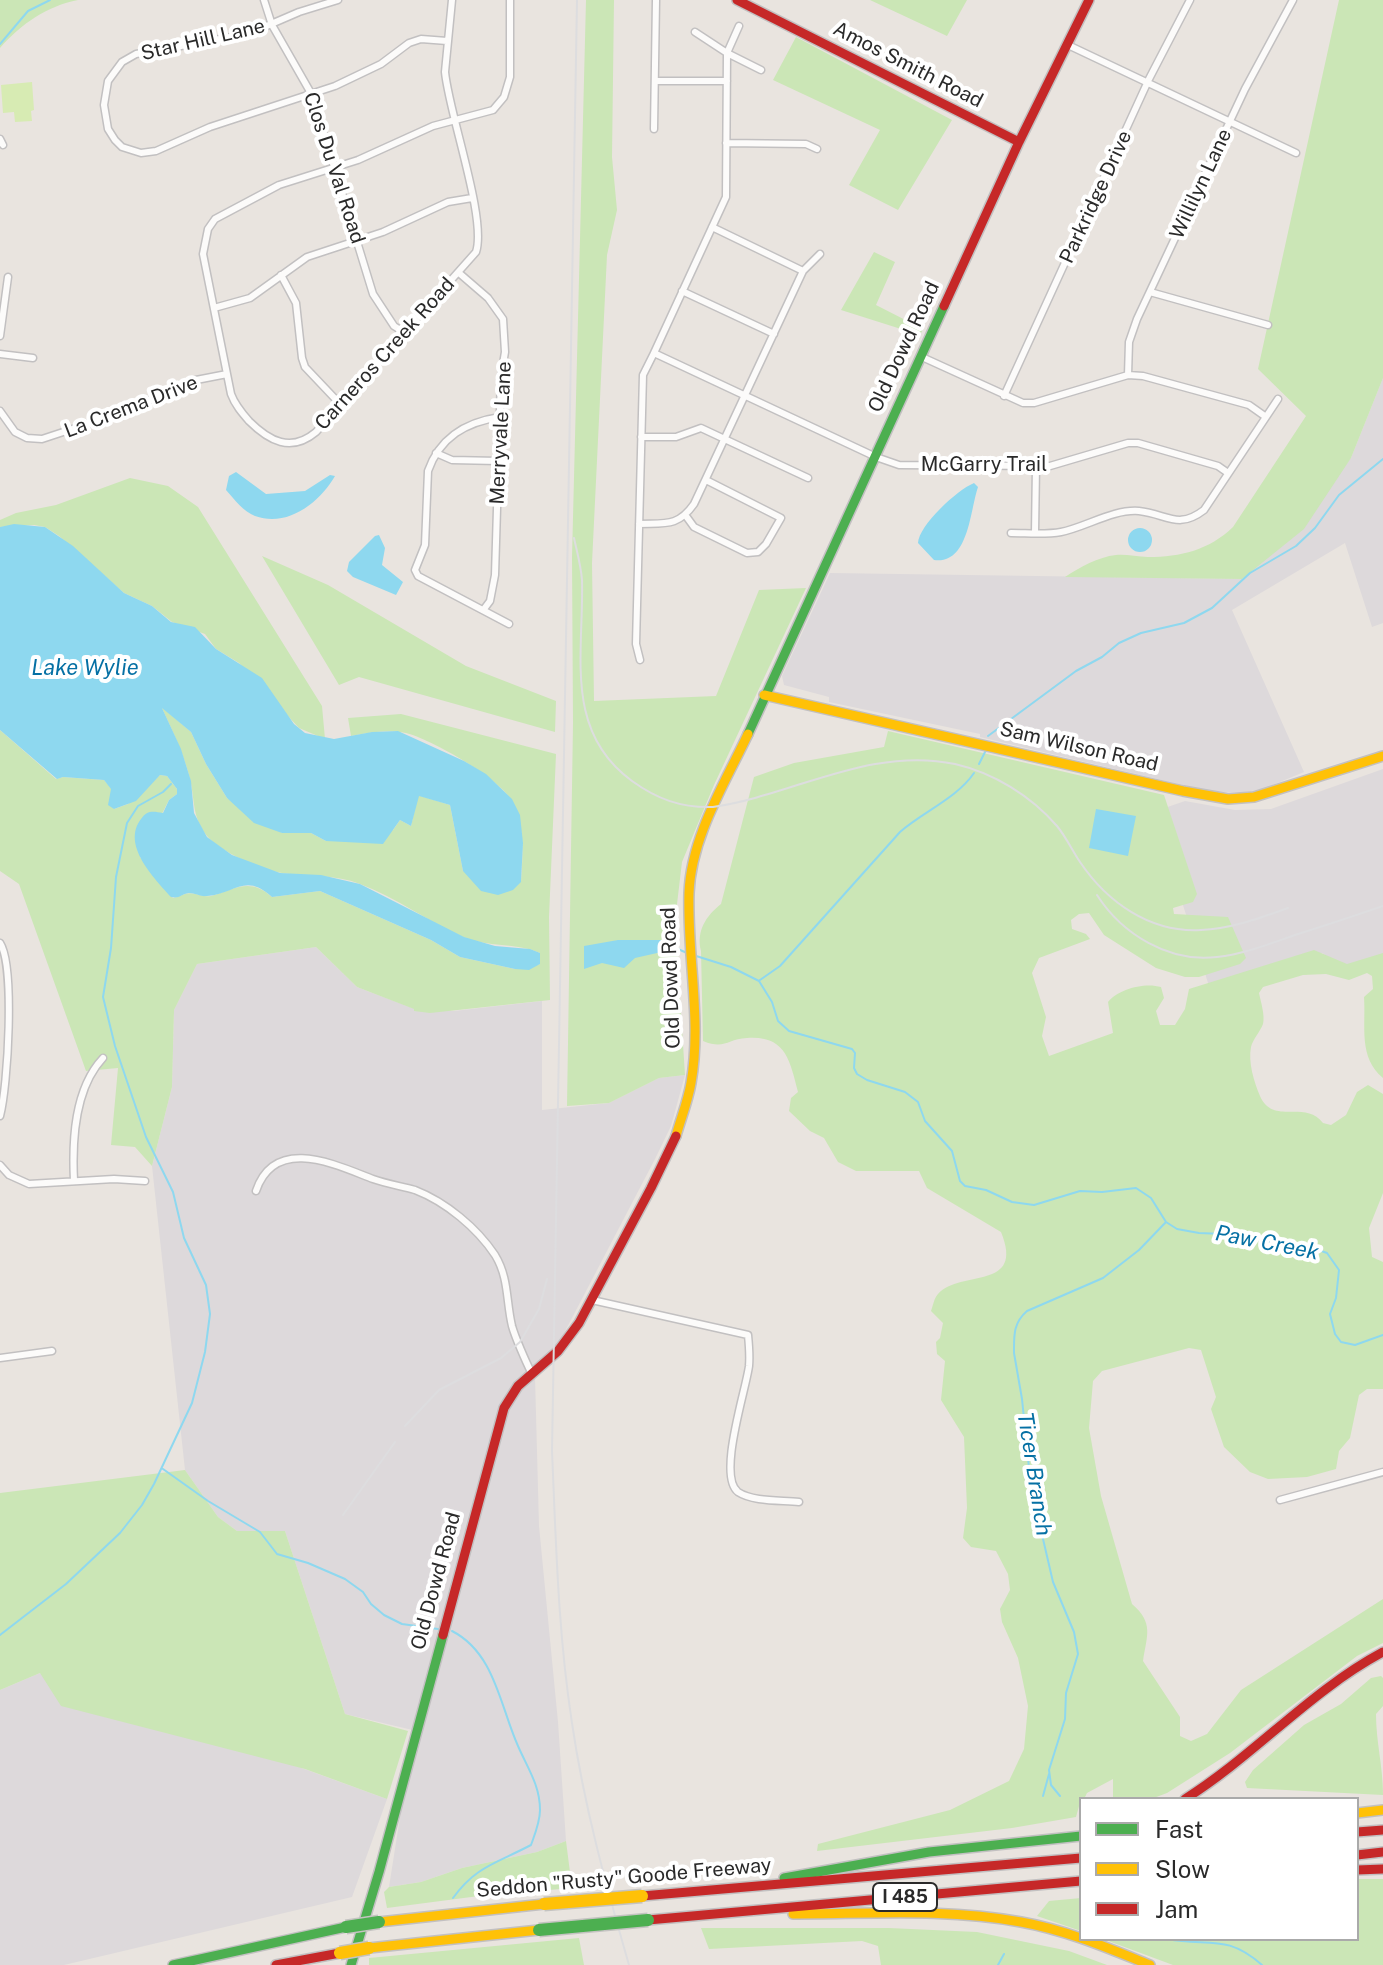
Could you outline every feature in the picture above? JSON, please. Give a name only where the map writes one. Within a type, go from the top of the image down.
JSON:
[{"type":"main road","name":"Amos Smith Road","points":[[737,0],[1019,142]]},
{"type":"main road","name":"Old Dowd Road","points":[[351,1965],[379,1872],[501,1417],[511,1393],[568,1341],[663,1163],[682,1120],[694,1062],[689,892],[697,847],[1019,142],[1089,0]]},
{"type":"main road","name":"Sam Wilson Road","points":[[764,695],[1228,799],[1268,794],[1383,756]]},
{"type":"main road","points":[[1188,1797],[1225,1773],[1330,1683],[1383,1652]]},
{"type":"main road","points":[[1359,1813],[1383,1810]]},
{"type":"main road","points":[[1359,1832],[1383,1830]]},
{"type":"main road","points":[[738,1886],[929,1852],[1079,1835]]},
{"type":"main road","points":[[1359,1855],[1383,1852]]},
{"type":"main road","name":"Seddon \"Rusty\" Goode Freeway","points":[[173,1965],[379,1922],[738,1886],[773,1886],[1079,1858]]},
{"type":"main road","points":[[1359,1870],[1383,1869]]},
{"type":"main road","name":"I 485","points":[[276,1965],[369,1948],[539,1930],[1079,1881]]},
{"type":"main road","points":[[729,1913],[938,1914],[994,1918],[1047,1928],[1079,1939]]},
{"type":"main road","points":[[1083,1941],[1150,1965]]},
{"type":"street","name":"Clos Du Val Road","points":[[264,0],[272,25],[312,95],[373,294],[394,326],[405,333]]},
{"type":"street","name":"Star Hill Lane","points":[[338,0],[299,12],[248,34],[146,51],[122,62],[108,81],[105,93],[108,129],[122,147],[141,153],[156,151],[210,127],[312,95],[381,64],[409,43],[421,39],[447,41]]},
{"type":"street","name":"Carneros Creek Road","points":[[452,0],[446,83],[472,198],[479,241],[476,252],[310,437],[299,442],[279,443],[262,434],[237,406],[227,374],[203,254],[208,229],[215,219],[279,185],[358,160],[433,126],[454,121]]},
{"type":"street","points":[[454,121],[493,110],[507,91],[510,77],[510,0]]},
{"type":"street","points":[[654,129],[656,0]]},
{"type":"street","name":"Parkridge Drive","points":[[1004,396],[1148,83],[1190,0]]},
{"type":"street","name":"Willilyn Lane","points":[[1128,375],[1129,342],[1150,292],[1230,121],[1293,0]]},
{"type":"street","points":[[640,660],[636,644],[643,375],[726,197],[727,53],[739,26]]},
{"type":"street","points":[[695,32],[761,70]]},
{"type":"street","points":[[1068,45],[1296,153]]},
{"type":"street","points":[[655,81],[727,81]]},
{"type":"street","points":[[726,143],[806,144],[817,149]]},
{"type":"street","points":[[214,308],[250,298],[307,257],[359,241],[448,202],[472,198]]},
{"type":"street","points":[[712,227],[803,271]]},
{"type":"street","points":[[639,524],[672,523],[686,516],[706,480],[803,271],[820,254]]},
{"type":"street","name":"Merryvale Lane","points":[[459,273],[488,298],[503,319],[505,352],[501,376],[495,575],[490,601],[484,609]]},
{"type":"street","points":[[281,275],[296,303],[305,367],[341,405]]},
{"type":"street","points":[[0,336],[8,277]]},
{"type":"street","points":[[682,291],[774,334]]},
{"type":"street","points":[[1150,292],[1268,325]]},
{"type":"street","name":"McGarry Trail","points":[[654,353],[899,465],[1057,465],[1128,443],[1138,443],[1218,466],[1228,473]]},
{"type":"street","points":[[0,354],[33,358]]},
{"type":"street","points":[[922,357],[1023,403],[1034,403],[1128,375],[1143,376],[1249,405],[1266,417]]},
{"type":"street","name":"La Crema Drive","points":[[0,411],[15,432],[27,438],[42,439],[127,411],[191,381],[227,374]]},
{"type":"street","points":[[1011,533],[1058,533],[1126,512],[1140,511],[1176,521],[1187,520],[1204,510],[1278,399]]},
{"type":"street","points":[[500,417],[468,424],[443,443],[436,453],[428,471],[425,545],[415,570],[418,576],[509,624]]},
{"type":"street","points":[[641,437],[676,437],[701,428],[808,478]]},
{"type":"street","points":[[436,453],[452,460],[498,461]]},
{"type":"street","points":[[1035,533],[1036,466]]},
{"type":"street","points":[[686,516],[694,527],[747,553],[758,552],[766,544],[781,518],[706,480]]},
{"type":"street","points":[[0,943],[7,964],[3,1030],[5,1087],[0,1116]]},
{"type":"street","points":[[74,1181],[73,1145],[84,1090],[92,1069],[103,1058]]},
{"type":"street","points":[[256,1191],[263,1175],[275,1164],[312,1159],[343,1166],[434,1199],[473,1229],[503,1270],[511,1323],[531,1372]]},
{"type":"street","points":[[1,1170],[29,1184],[145,1181]]},
{"type":"street","points":[[591,1299],[748,1335],[749,1367],[735,1430],[730,1481],[744,1495],[799,1502]]},
{"type":"street","points":[[0,1358],[52,1351]]},
{"type":"street","points":[[1280,1500],[1383,1472]]},
{"type":"shaded area","points":[[1383,378],[1383,623],[1372,627],[1345,543],[1232,610],[1304,772],[1263,789],[1240,793],[1208,791],[980,737],[980,734],[829,702],[829,697],[784,685],[782,676],[830,573],[1242,579],[1351,458]]},
{"type":"shaded area","points":[[1383,769],[1383,958],[1344,970],[1322,953],[1210,989],[1153,812],[1185,801],[1235,810],[1271,809]]},
{"type":"shaded area","points":[[316,947],[357,987],[415,1009],[454,1011],[542,1001],[542,1110],[609,1103],[659,1078],[685,1075],[671,1126],[655,1159],[561,1339],[535,1377],[539,1526],[566,1841],[537,1852],[462,1868],[421,1882],[389,1887],[403,1798],[421,1732],[345,1714],[285,1531],[237,1531],[218,1517],[185,1470],[152,1166],[172,1087],[174,1010],[197,964]]},
{"type":"shaded area","points":[[40,1673],[387,1799],[352,1897],[64,1965],[0,1965],[0,1690]]},
{"type":"green space","points":[[0,0],[78,0],[35,17],[0,48]]},
{"type":"green space","points":[[586,0],[614,0],[612,157],[617,210],[607,255],[592,563],[594,701],[716,696],[759,590],[806,588],[714,785],[682,862],[675,921],[685,1075],[659,1078],[609,1103],[567,1106],[573,723],[572,557]]},
{"type":"green space","points":[[870,0],[967,0],[947,36]]},
{"type":"green space","points":[[1339,0],[1383,0],[1383,378],[1351,458],[1304,529],[1242,579],[1065,577],[1109,556],[1172,556],[1204,547],[1224,535],[1233,527],[1306,416],[1258,369]]},
{"type":"green space","points":[[796,37],[952,120],[898,210],[849,185],[880,130],[773,80]]},
{"type":"green space","points":[[32,82],[32,121],[15,122],[14,112],[3,113],[1,85]]},
{"type":"green space","points":[[874,252],[895,262],[876,305],[923,329],[920,335],[841,310]]},
{"type":"green space","points":[[130,478],[168,486],[198,507],[322,706],[325,739],[299,728],[239,663],[216,649],[205,634],[172,622],[152,606],[124,593],[59,536],[45,527],[34,525],[0,527],[0,520],[16,513],[56,505]]},
{"type":"green space","points":[[262,556],[328,585],[466,666],[556,701],[555,732],[359,677],[339,685]]},
{"type":"green space","points":[[161,706],[191,732],[227,798],[282,833],[311,833],[326,841],[350,841],[393,830],[400,820],[411,826],[418,795],[450,805],[463,871],[521,882],[523,852],[520,822],[513,803],[496,783],[448,752],[406,733],[385,731],[351,736],[348,718],[401,714],[556,754],[549,917],[550,1000],[430,1013],[414,1011],[357,987],[316,947],[197,964],[174,1010],[172,1087],[152,1166],[135,1147],[111,1145],[118,1068],[86,1071],[19,884],[0,871],[0,730],[56,779],[104,780],[112,789],[114,809],[128,804],[160,775],[167,776],[177,789],[177,794],[169,800],[140,857],[173,898],[188,893],[211,896],[242,886],[257,887],[272,897],[320,891],[431,940],[460,957],[515,969],[540,964],[540,953],[463,937],[360,884],[331,877],[274,871],[221,848],[207,836],[199,822],[187,770]]},
{"type":"green space","points":[[888,731],[1164,795],[1197,894],[1193,902],[1173,908],[1174,914],[1228,917],[1246,958],[1240,964],[1199,977],[1185,977],[1156,968],[1104,935],[1089,913],[1079,914],[1071,920],[1072,929],[1086,934],[1090,939],[1039,958],[1032,973],[1046,1017],[1042,1036],[1049,1056],[1113,1033],[1108,1002],[1118,993],[1132,988],[1147,985],[1161,987],[1164,998],[1156,1011],[1160,1025],[1175,1025],[1185,1009],[1189,989],[1314,950],[1347,964],[1383,953],[1383,1078],[1370,1061],[1365,1041],[1364,997],[1373,989],[1372,976],[1367,973],[1349,980],[1326,974],[1303,975],[1263,987],[1259,993],[1263,1024],[1250,1053],[1260,1096],[1273,1110],[1307,1113],[1331,1125],[1346,1115],[1357,1092],[1368,1085],[1383,1094],[1383,1193],[1369,1228],[1372,1257],[1383,1262],[1383,1389],[1367,1389],[1359,1395],[1350,1438],[1339,1451],[1336,1469],[1307,1477],[1268,1479],[1250,1472],[1224,1447],[1211,1409],[1216,1397],[1201,1350],[1189,1348],[1102,1371],[1093,1381],[1089,1428],[1101,1496],[1132,1604],[1146,1624],[1143,1661],[1180,1717],[1180,1736],[1191,1741],[1207,1734],[1241,1690],[1383,1599],[1383,1643],[1357,1656],[1230,1753],[1156,1797],[1113,1797],[1113,1779],[1085,1797],[1079,1797],[1076,1817],[1012,1828],[817,1851],[818,1844],[950,1810],[1009,1781],[1024,1749],[1028,1706],[1018,1658],[1002,1622],[1000,1609],[1010,1590],[1008,1574],[996,1551],[971,1547],[963,1538],[967,1508],[964,1437],[941,1400],[945,1361],[937,1354],[936,1342],[943,1323],[931,1311],[937,1296],[948,1287],[998,1271],[1005,1263],[1006,1251],[1001,1232],[927,1188],[919,1171],[856,1171],[838,1162],[824,1138],[810,1131],[789,1111],[791,1098],[798,1092],[789,1060],[778,1046],[760,1038],[721,1044],[703,1041],[701,931],[721,904],[754,777],[794,763],[884,747]]},
{"type":"green space","points":[[185,1470],[218,1517],[237,1531],[285,1531],[345,1714],[408,1731],[387,1799],[305,1769],[61,1706],[40,1673],[0,1690],[0,1493]]},
{"type":"green space","points":[[1381,1676],[1383,1706],[1376,1714],[1383,1795],[1247,1788],[1245,1782],[1253,1770],[1304,1725],[1341,1704],[1371,1678]]},
{"type":"green space","points":[[566,1841],[572,1888],[387,1908],[384,1892],[389,1887],[421,1882],[462,1868],[537,1852]]},
{"type":"green space","points":[[1359,1879],[1383,1879],[1383,1965],[1173,1965],[1108,1941],[1359,1941]]},
{"type":"green space","points":[[1079,1898],[1079,1930],[1037,1916],[1049,1901]]},
{"type":"green space","points":[[701,1928],[889,1928],[977,1932],[1069,1951],[1107,1965],[881,1965],[878,1946],[862,1941],[709,1949]]},
{"type":"green space","points":[[579,1938],[584,1965],[369,1965],[369,1958]]},
{"type":"water","points":[[236,472],[266,494],[305,491],[330,475],[335,476],[321,495],[302,510],[267,519],[247,512],[226,490],[229,476]]},
{"type":"water","points":[[974,483],[978,487],[961,545],[955,554],[946,559],[934,560],[918,543],[920,536],[940,509]]},
{"type":"water","name":"Lake Wylie","points":[[14,524],[45,527],[73,546],[124,593],[152,606],[171,622],[195,627],[216,649],[262,678],[294,724],[305,733],[334,739],[398,731],[486,774],[512,799],[520,815],[523,843],[521,882],[513,890],[498,895],[481,891],[463,871],[450,805],[419,796],[411,826],[400,820],[383,844],[326,841],[311,833],[282,833],[254,823],[227,798],[191,732],[162,708],[181,749],[191,781],[194,813],[207,837],[232,855],[280,873],[321,875],[360,884],[464,937],[495,946],[530,949],[540,953],[540,964],[529,970],[515,969],[460,957],[431,940],[320,891],[272,897],[263,890],[247,885],[207,896],[189,893],[171,897],[142,861],[135,839],[143,816],[150,812],[163,813],[169,800],[177,794],[177,789],[167,776],[160,775],[136,801],[114,809],[108,805],[111,789],[104,780],[57,779],[0,730],[0,527]]},
{"type":"water","points":[[1140,528],[1148,532],[1152,540],[1148,548],[1140,552],[1132,548],[1128,540],[1132,532]]},
{"type":"water","points":[[379,535],[385,548],[382,565],[403,582],[396,595],[353,577],[347,571],[349,562]]},
{"type":"water","points":[[1096,809],[1136,816],[1128,856],[1089,848]]},
{"type":"water","points":[[618,940],[663,940],[673,946],[666,951],[635,958],[624,968],[602,963],[584,969],[584,946]]},
{"type":"waterway","points":[[0,44],[28,11],[50,0]]},
{"type":"waterway","points":[[988,736],[1119,643],[1141,633],[1184,623],[1212,608],[1250,573],[1296,546],[1315,528],[1339,495],[1383,459]]},
{"type":"waterway","points":[[979,764],[985,752]]},
{"type":"waterway","points":[[760,980],[780,966],[900,832],[958,790],[974,773]]},
{"type":"waterway","points":[[0,1635],[66,1584],[120,1533],[142,1505],[192,1403],[205,1352],[210,1314],[206,1285],[184,1238],[173,1192],[146,1137],[115,1046],[103,997],[111,948],[116,877],[127,823],[138,806],[171,784]]},
{"type":"waterway","name":"Paw Creek","points":[[671,946],[687,953]]},
{"type":"waterway","name":"Paw Creek","points":[[693,955],[731,967],[759,981],[772,1002],[778,1021],[789,1031],[852,1049],[857,1074],[905,1092],[918,1102],[925,1121],[952,1151],[960,1181],[965,1186],[986,1190],[1012,1202],[1034,1205],[1080,1191],[1136,1188],[1151,1198],[1166,1222],[1177,1229],[1249,1235],[1283,1247],[1313,1248],[1327,1253],[1339,1270],[1336,1298],[1330,1314],[1335,1334],[1341,1342],[1355,1345],[1383,1335]]},
{"type":"waterway","name":"Ticer Branch","points":[[1060,1796],[1051,1785],[1049,1770],[1065,1719],[1066,1693],[1078,1654],[1074,1632],[1053,1582],[1040,1526],[1014,1353],[1015,1330],[1027,1311],[1103,1278],[1139,1250],[1166,1222]]},
{"type":"waterway","points":[[163,1469],[260,1532],[277,1554],[345,1579],[363,1592],[384,1615],[402,1624],[438,1629]]},
{"type":"waterway","points":[[452,1631],[478,1653],[487,1667],[535,1784],[540,1810],[531,1845],[479,1872],[453,1898]]},
{"type":"waterway","points":[[1043,1796],[1049,1774]]},
{"type":"waterway","name":"Ticer Branch","points":[[1181,1941],[1227,1945],[1262,1965]]},
{"type":"waterway","points":[[998,1965],[1004,1954]]},
{"type":"railway","points":[[577,0],[552,1451],[556,1553],[572,1723],[589,1815],[629,1965]]},
{"type":"railway","points":[[574,538],[582,580],[581,662],[586,715],[595,739],[610,761],[651,793],[680,804],[713,807],[773,793],[832,774],[893,761],[924,760],[955,764],[998,780],[1036,805],[1057,826],[1103,890],[1147,920],[1182,930],[1201,930],[1223,928],[1288,908]]},
{"type":"railway","points":[[1097,895],[1120,922],[1148,943],[1199,958],[1247,951],[1383,906]]},
{"type":"railway","points":[[405,1426],[439,1390],[501,1358],[520,1342],[539,1309],[547,1279]]},
{"type":"railway","points":[[343,1515],[395,1442]]},
{"type":"traffic: fast","points":[[748,734],[944,306]]},
{"type":"traffic: fast","points":[[351,1965],[443,1635]]},
{"type":"traffic: fast","points":[[784,1878],[929,1852],[1079,1836]]},
{"type":"traffic: fast","points":[[539,1930],[648,1920]]},
{"type":"traffic: fast","points":[[346,1927],[379,1922]]},
{"type":"traffic: fast","points":[[173,1965],[346,1927]]},
{"type":"traffic: slow","points":[[764,695],[1228,799],[1254,797],[1383,756]]},
{"type":"traffic: slow","points":[[676,1136],[690,1090],[694,1060],[695,1012],[689,917],[691,872],[702,831],[748,734]]},
{"type":"traffic: slow","points":[[1359,1813],[1383,1810]]},
{"type":"traffic: slow","points":[[544,1904],[642,1896]]},
{"type":"traffic: slow","points":[[379,1922],[544,1904]]},
{"type":"traffic: slow","points":[[793,1914],[964,1915],[1021,1922],[1079,1938]]},
{"type":"traffic: slow","points":[[369,1948],[539,1930]]},
{"type":"traffic: slow","points":[[1090,1941],[1150,1965]]},
{"type":"traffic: slow","points":[[340,1953],[369,1948]]},
{"type":"traffic: jam","points":[[737,0],[1019,142]]},
{"type":"traffic: jam","points":[[944,306],[1019,142],[1089,0]]},
{"type":"traffic: jam","points":[[443,1635],[504,1408],[518,1386],[558,1351],[579,1323],[676,1136]]},
{"type":"traffic: jam","points":[[1188,1797],[1331,1685],[1383,1652]]},
{"type":"traffic: jam","points":[[1359,1832],[1383,1830]]},
{"type":"traffic: jam","points":[[1359,1855],[1383,1852]]},
{"type":"traffic: jam","points":[[642,1896],[1079,1858]]},
{"type":"traffic: jam","points":[[1359,1870],[1383,1869]]},
{"type":"traffic: jam","points":[[648,1920],[1079,1881]]},
{"type":"traffic: jam","points":[[276,1965],[340,1953]]}]
